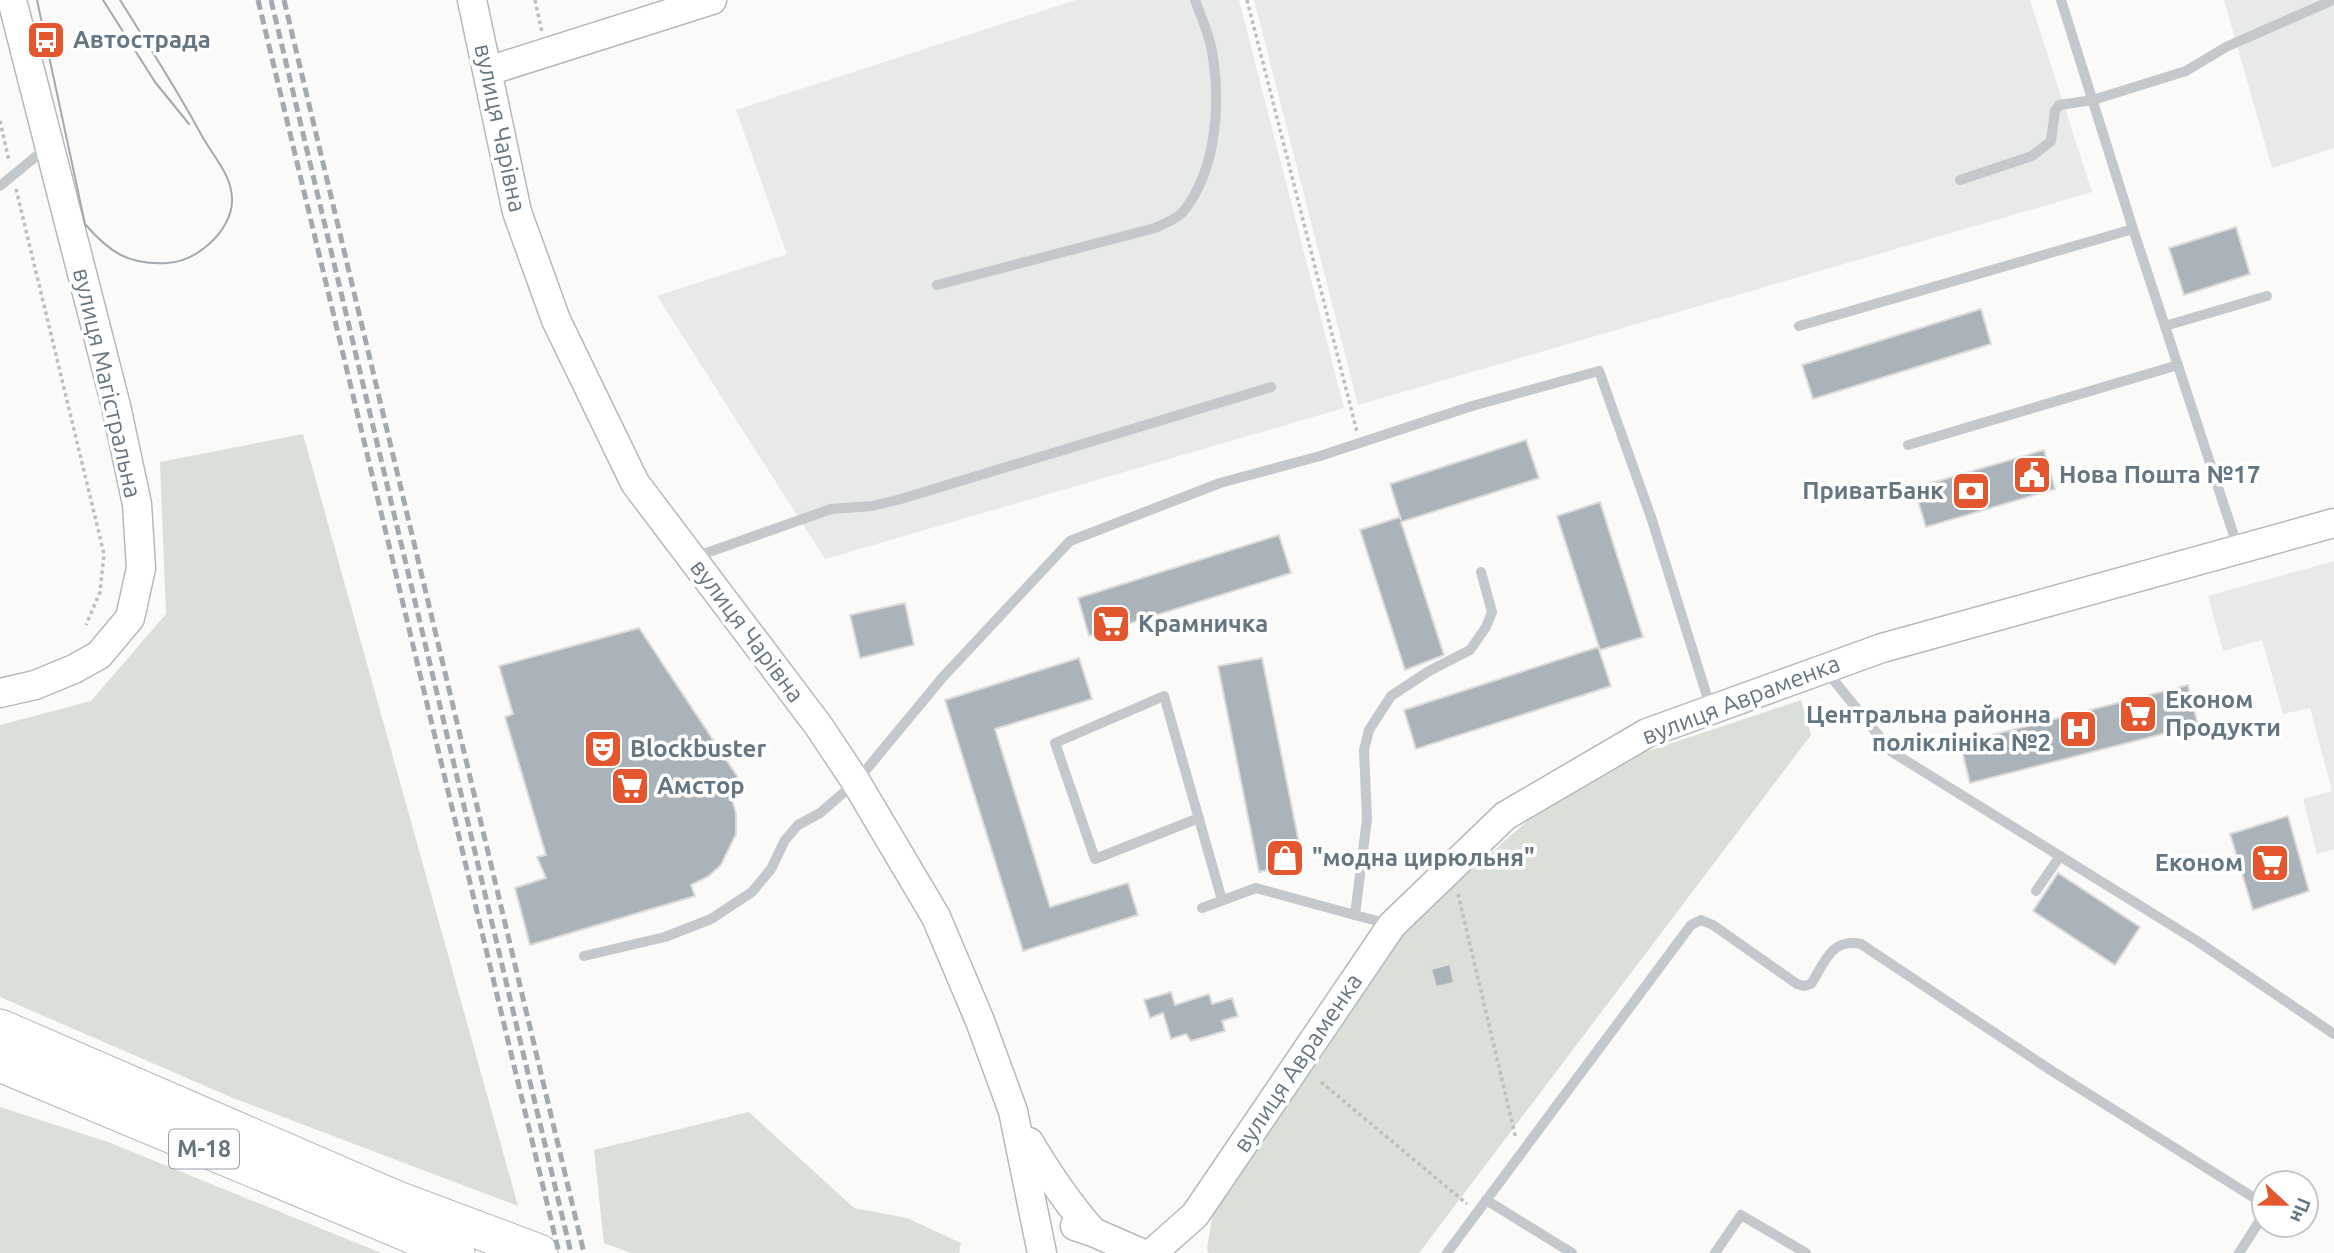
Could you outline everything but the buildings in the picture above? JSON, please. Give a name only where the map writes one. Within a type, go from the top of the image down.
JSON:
[{"type":"highway","name":"М-18","points":[[0,1028],[395,1199],[539,1253]]},
{"type":"highway","name":"М-18","points":[[0,1063],[456,1253]]},
{"type":"main road","name":"вулиця Магістральна","points":[[0,693],[35,685],[74,669],[99,654],[130,618],[141,568],[137,504],[116,406],[12,0]]},
{"type":"main road","name":"вулиця Чарівна","points":[[472,0],[517,212],[556,320],[635,483],[818,725],[856,782],[936,917],[980,1021],[1013,1111],[1042,1253]]},
{"type":"main road","points":[[488,71],[712,0]]},
{"type":"main road","name":"вулиця Авраменка","points":[[1152,1253],[1195,1215],[1392,925],[1505,816],[1647,733],[1882,648],[2334,523]]},
{"type":"main road","points":[[1013,1111],[1046,1172],[1093,1232]]},
{"type":"main road","points":[[1036,1215],[1093,1232],[1141,1253]]},
{"type":"lane","points":[[937,285],[1155,228],[1182,214],[1204,173],[1213,139],[1215,86],[1212,50],[1195,0]]},
{"type":"lane","points":[[2062,0],[2133,229],[2239,549]]},
{"type":"lane","points":[[1960,180],[2032,156],[2051,141],[2055,111],[2059,105],[2093,100],[2186,71],[2226,47],[2333,0]]},
{"type":"lane","points":[[0,186],[48,147]]},
{"type":"lane","points":[[1799,326],[2133,229]]},
{"type":"lane","points":[[2165,326],[2267,296]]},
{"type":"lane","points":[[1908,445],[2178,365]]},
{"type":"lane","points":[[584,956],[665,937],[711,919],[752,892],[771,869],[785,840],[798,825],[820,813],[856,782],[942,678],[1070,541],[1220,483],[1320,456],[1472,406],[1599,371],[1651,517],[1711,710]]},
{"type":"lane","points":[[692,558],[831,509],[872,506],[901,499],[1271,387]]},
{"type":"lane","points":[[1355,915],[1367,819],[1364,750],[1369,730],[1391,696],[1429,671],[1470,650],[1486,627],[1492,611],[1481,572]]},
{"type":"lane","points":[[1824,669],[1892,752],[2197,941],[2334,1034]]},
{"type":"lane","points":[[1199,818],[1095,859],[1055,743],[1164,696],[1199,818],[1222,900]]},
{"type":"lane","points":[[2036,891],[2060,856]]},
{"type":"lane","points":[[1202,908],[1256,888],[1392,925]]},
{"type":"lane","points":[[1447,1253],[1691,925],[1701,920],[1713,925],[1797,984],[1804,986],[1811,984],[1834,949],[1847,942],[1861,944],[2052,1071],[2250,1195]]},
{"type":"lane","points":[[1486,1200],[1572,1253]]},
{"type":"lane","points":[[1716,1253],[1741,1216],[1805,1253]]},
{"type":"lane","points":[[2239,1253],[2250,1236]]},
{"type":"path","points":[[536,0],[547,52]]},
{"type":"path","points":[[1247,0],[1360,443]]},
{"type":"path","points":[[0,121],[104,554],[100,592],[86,625]]},
{"type":"path","points":[[1457,892],[1520,1154]]},
{"type":"path","points":[[1321,1082],[1477,1212]]},
{"type":"shaded area","points":[[1076,0],[1239,0],[1344,408],[825,559],[657,296],[787,254],[736,110]]},
{"type":"shaded area","points":[[1254,0],[2030,0],[2092,192],[1358,405]]},
{"type":"shaded area","points":[[2224,0],[2334,0],[2334,148],[2272,168]]},
{"type":"shaded area","points":[[303,434],[518,1206],[233,1098],[0,997],[0,725],[91,701],[166,614],[160,462]]},
{"type":"shaded area","points":[[2334,561],[2334,849],[2317,854],[2303,799],[2332,791],[2310,708],[2283,714],[2262,640],[2223,651],[2208,596]]},
{"type":"shaded area","points":[[1801,700],[1811,735],[1419,1253],[1209,1253],[1207,1249],[1213,1212],[1406,928],[1535,814],[1645,752]]},
{"type":"shaded area","points":[[0,1107],[108,1142],[381,1253],[0,1253]]},
{"type":"shaded area","points":[[749,1112],[854,1208],[907,1218],[961,1243],[959,1253],[631,1253],[604,1243],[594,1150]]},
{"type":"tram line","points":[[37,0],[85,224],[102,242],[130,259],[153,263],[179,261],[200,251],[214,240],[222,229],[231,211],[231,189],[221,166],[120,0]]},
{"type":"tram line","points":[[103,0],[155,82],[189,124]]},
{"type":"railway","points":[[258,0],[559,1253]]},
{"type":"railway","points":[[271,0],[571,1253]]},
{"type":"railway","points":[[284,0],[584,1253]]},
{"type":"place","name":"Автострада","points":[[46,40]]},
{"type":"place","name":"Нова Пошта №17","points":[[2032,475]]},
{"type":"place","name":"ПриватБанк","points":[[1971,491]]},
{"type":"place","name":"Крамничка","points":[[1111,624]]},
{"type":"place","name":"Економ Продукти","points":[[2138,714]]},
{"type":"place","name":"Центральна районна поліклініка №2","points":[[2078,729]]},
{"type":"place","name":"Blockbuster","points":[[603,749]]},
{"type":"place","name":"Амстор","points":[[630,786]]},
{"type":"place","name":"\"модна цирюльня\"","points":[[1285,858]]},
{"type":"place","name":"Економ","points":[[2270,863]]}]
